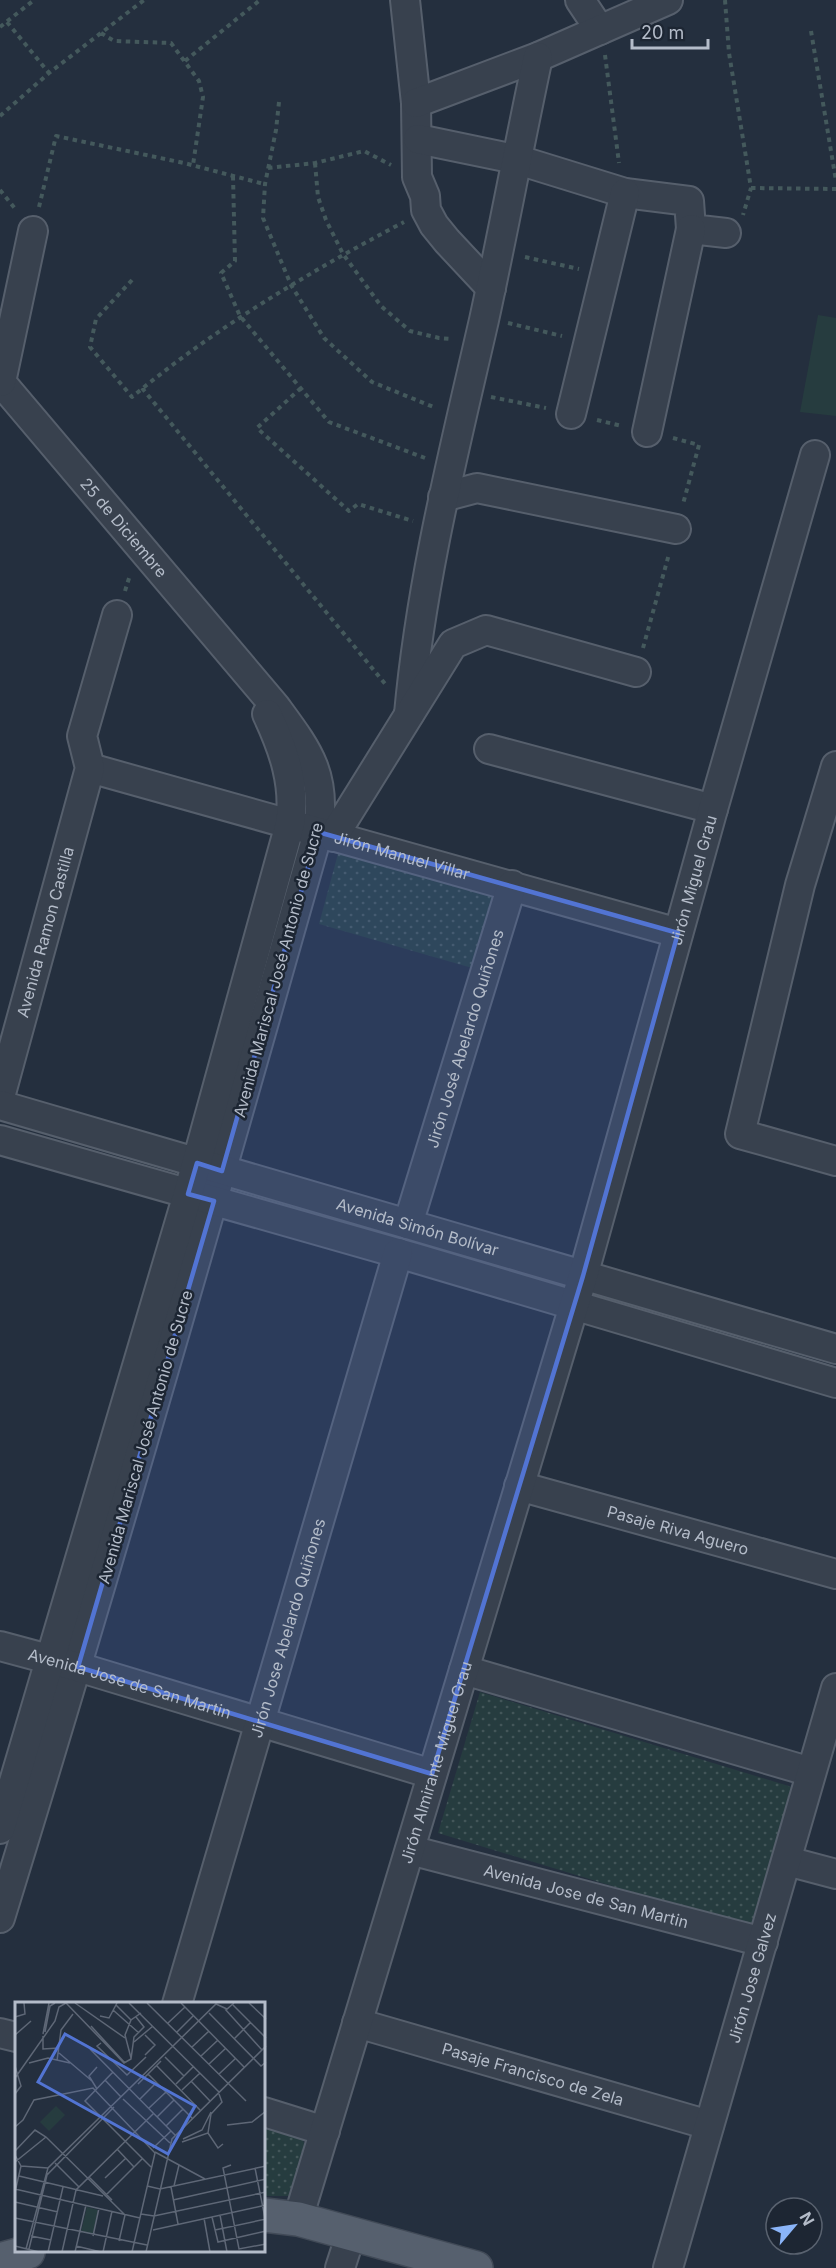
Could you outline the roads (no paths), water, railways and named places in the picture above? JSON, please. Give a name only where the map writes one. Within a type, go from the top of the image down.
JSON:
[{"type":"main road","points":[[266,2215],[298,2219],[465,2267]]},
{"type":"main road","points":[[0,2260],[24,2253]]},
{"type":"street","points":[[405,0],[416,103],[417,177],[425,195],[426,210],[447,242],[491,288]]},
{"type":"street","points":[[580,0],[600,30]]},
{"type":"street","points":[[416,103],[538,57],[668,0]]},
{"type":"street","points":[[409,714],[413,667],[436,527],[491,288],[538,57]]},
{"type":"street","points":[[418,139],[516,159],[625,193],[689,201],[691,229],[647,432]]},
{"type":"street","points":[[571,414],[625,193]]},
{"type":"street","points":[[691,229],[726,233]]},
{"type":"street","points":[[0,382],[33,231]]},
{"type":"street","name":"25 de Diciembre","points":[[0,382],[248,675]]},
{"type":"street","name":"Jirón Miguel Grau","points":[[574,1304],[815,455]]},
{"type":"street","points":[[442,497],[477,488],[676,530]]},
{"type":"street","points":[[90,768],[82,736],[117,615]]},
{"type":"street","points":[[326,835],[409,714],[453,644],[486,630],[636,672]]},
{"type":"street","name":"Avenida Mariscal José Antonio de Sucre","points":[[210,1167],[293,803],[290,776],[275,732],[248,675]]},
{"type":"street","name":"Avenida Mariscal José Antonio de Sucre","points":[[0,1829],[49,1659],[210,1167],[326,835],[320,785],[310,758],[275,706],[248,675]]},
{"type":"street","points":[[489,749],[713,809]]},
{"type":"street","points":[[836,766],[800,885],[740,1134],[836,1161]]},
{"type":"street","name":"Jirón Manuel Villar","points":[[90,768],[678,933]]},
{"type":"street","name":"Avenida Ramon Castilla","points":[[0,1098],[90,768]]},
{"type":"street","name":"Jirón José Abelardo Quiñones","points":[[408,1224],[512,885]]},
{"type":"street","name":"Avenida Simón Bolívar","points":[[0,1105],[836,1349]]},
{"type":"street","name":"Avenida Simón Bolívar","points":[[0,1140],[574,1304],[836,1383]]},
{"type":"street","name":"Avenida Mariscal José Antonio de Sucre","points":[[0,1918],[78,1667],[201,1197]]},
{"type":"street","name":"Jirón Jose Abelardo Quiñones","points":[[178,2002],[398,1254]]},
{"type":"street","name":"Jirón Almirante Miguel Grau","points":[[298,2219],[574,1304]]},
{"type":"street","name":"Pasaje Riva Aguero","points":[[519,1486],[836,1574]]},
{"type":"street","name":"Avenida Jose de San Martin","points":[[0,1646],[78,1667],[432,1774]]},
{"type":"street","points":[[464,1670],[811,1772]]},
{"type":"street","name":"Jirón Jose Galvez","points":[[668,2268],[836,1688]]},
{"type":"street","name":"Avenida Jose de San Martin","points":[[410,1850],[763,1942]]},
{"type":"street","points":[[787,1861],[836,1874]]},
{"type":"street","name":"Pasaje Francisco de Zela","points":[[357,2023],[709,2125]]},
{"type":"street","points":[[0,2032],[15,2037]]},
{"type":"street","points":[[266,2113],[325,2132]]},
{"type":"street","points":[[340,2268],[351,2234]]}]
